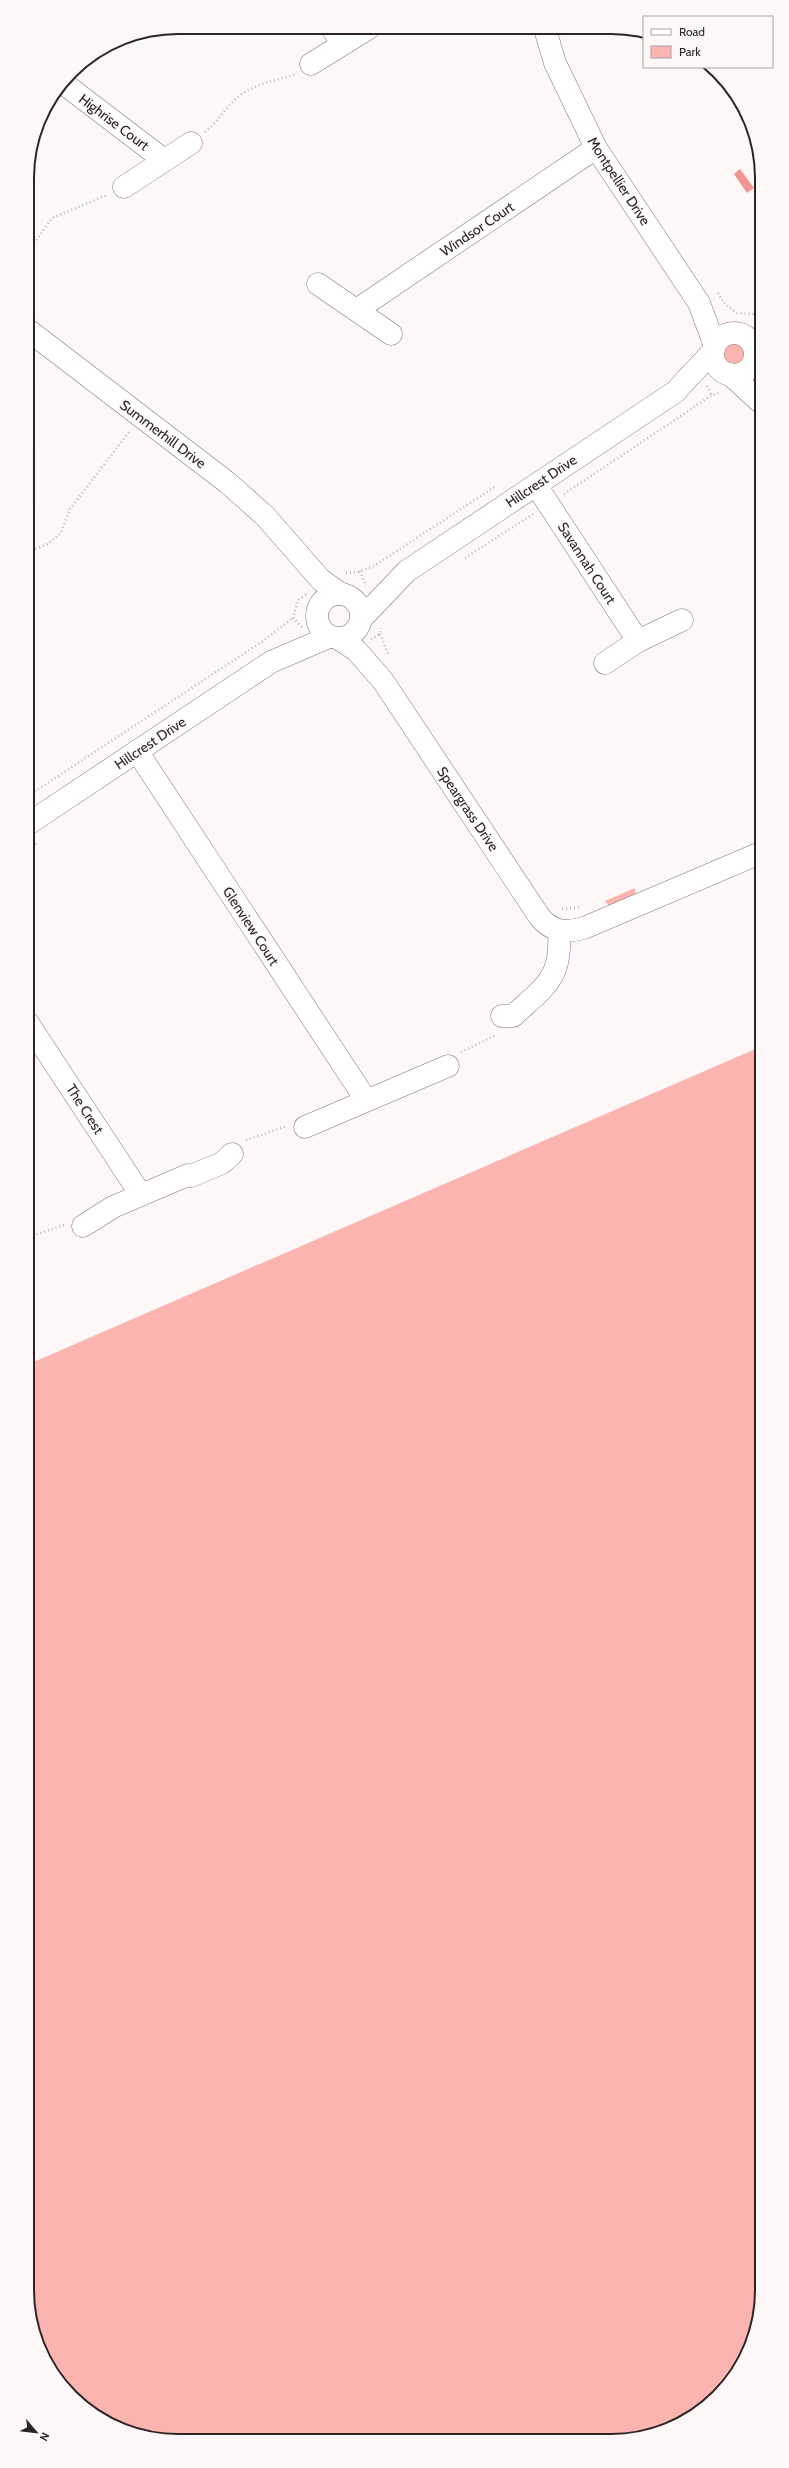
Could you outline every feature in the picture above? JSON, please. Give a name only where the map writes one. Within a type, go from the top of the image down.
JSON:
[{"type":"street","name":"Montpellier Drive","points":[[546,34],[555,63],[596,148],[707,296],[746,332]]},
{"type":"street","points":[[312,64],[337,36]]},
{"type":"street","name":"Highrise Court","points":[[67,86],[164,160]]},
{"type":"street","name":"Highrise Court","points":[[124,187],[191,143]]},
{"type":"street","name":"Windsor Court","points":[[358,309],[596,148]]},
{"type":"street","points":[[318,284],[358,309],[391,334]]},
{"type":"street","name":"Montpellier Drive","points":[[707,296],[715,348]]},
{"type":"street","points":[[755,354],[746,332],[724,336],[715,348],[716,364],[755,397]]},
{"type":"street","name":"Summerhill Drive","points":[[34,335],[228,483],[265,516],[321,580],[344,595]]},
{"type":"street","name":"Hillcrest Drive","points":[[344,595],[407,571],[675,392],[715,348]]},
{"type":"street","points":[[728,373],[742,373],[755,363]]},
{"type":"street","name":"Hillcrest Drive","points":[[675,392],[728,373]]},
{"type":"street","name":"Savannah Court","points":[[536,485],[638,641]]},
{"type":"street","name":"Summerhill Drive","points":[[291,546],[313,591],[317,612]]},
{"type":"street","name":"Hillcrest Drive","points":[[361,622],[407,571]]},
{"type":"street","points":[[344,595],[358,604],[361,622],[351,636],[334,638],[320,628],[317,612],[327,597],[344,595]]},
{"type":"street","name":"Hillcrest Drive","points":[[34,820],[271,662],[304,632],[317,612]]},
{"type":"street","points":[[605,663],[638,641],[682,620]]},
{"type":"street","name":"Speargrass Drive","points":[[361,622],[383,681]]},
{"type":"street","name":"Hillcrest Drive","points":[[271,662],[334,638]]},
{"type":"street","name":"Speargrass Drive","points":[[334,638],[356,650],[383,681],[539,916],[545,924],[559,931]]},
{"type":"street","name":"Glenview Court","points":[[137,751],[366,1100]]},
{"type":"street","points":[[513,1020],[548,982],[556,969],[560,952],[559,931],[571,931],[602,921],[755,855]]},
{"type":"street","name":"The Crest","points":[[34,1032],[142,1195]]},
{"type":"street","points":[[303,1130],[366,1100],[411,1081],[450,1067]]},
{"type":"street","points":[[79,1228],[112,1210],[114,1207],[222,1162],[235,1152]]},
{"type":"path","points":[[191,143],[215,124],[237,98],[257,85],[296,74],[312,64]]},
{"type":"path","points":[[34,243],[52,218],[124,187]]},
{"type":"path","points":[[707,296],[724,303]]},
{"type":"path","points":[[34,550],[48,544],[61,533],[70,509],[132,429]]},
{"type":"path","points":[[341,572],[358,572],[374,566],[501,483]]},
{"type":"path","points":[[34,792],[263,641],[293,618]]},
{"type":"path","points":[[450,1067],[513,1020]]},
{"type":"path","points":[[235,1152],[239,1145],[256,1135],[303,1130]]},
{"type":"path","points":[[34,1237],[79,1228]]},
{"type":"green space","points":[[734,343],[742,346],[745,354],[742,362],[734,365],[726,362],[723,354],[726,346]]},
{"type":"green space","points":[[635,888],[636,898],[611,909],[605,901]]},
{"type":"green space","points":[[755,1049],[755,2299],[750,2327],[736,2362],[713,2392],[683,2415],[648,2429],[620,2434],[169,2434],[141,2429],[106,2415],[76,2392],[53,2362],[39,2327],[34,2299],[34,1362]]},
{"type":"shaded area","points":[[740,169],[754,188],[747,193],[734,174]]}]
